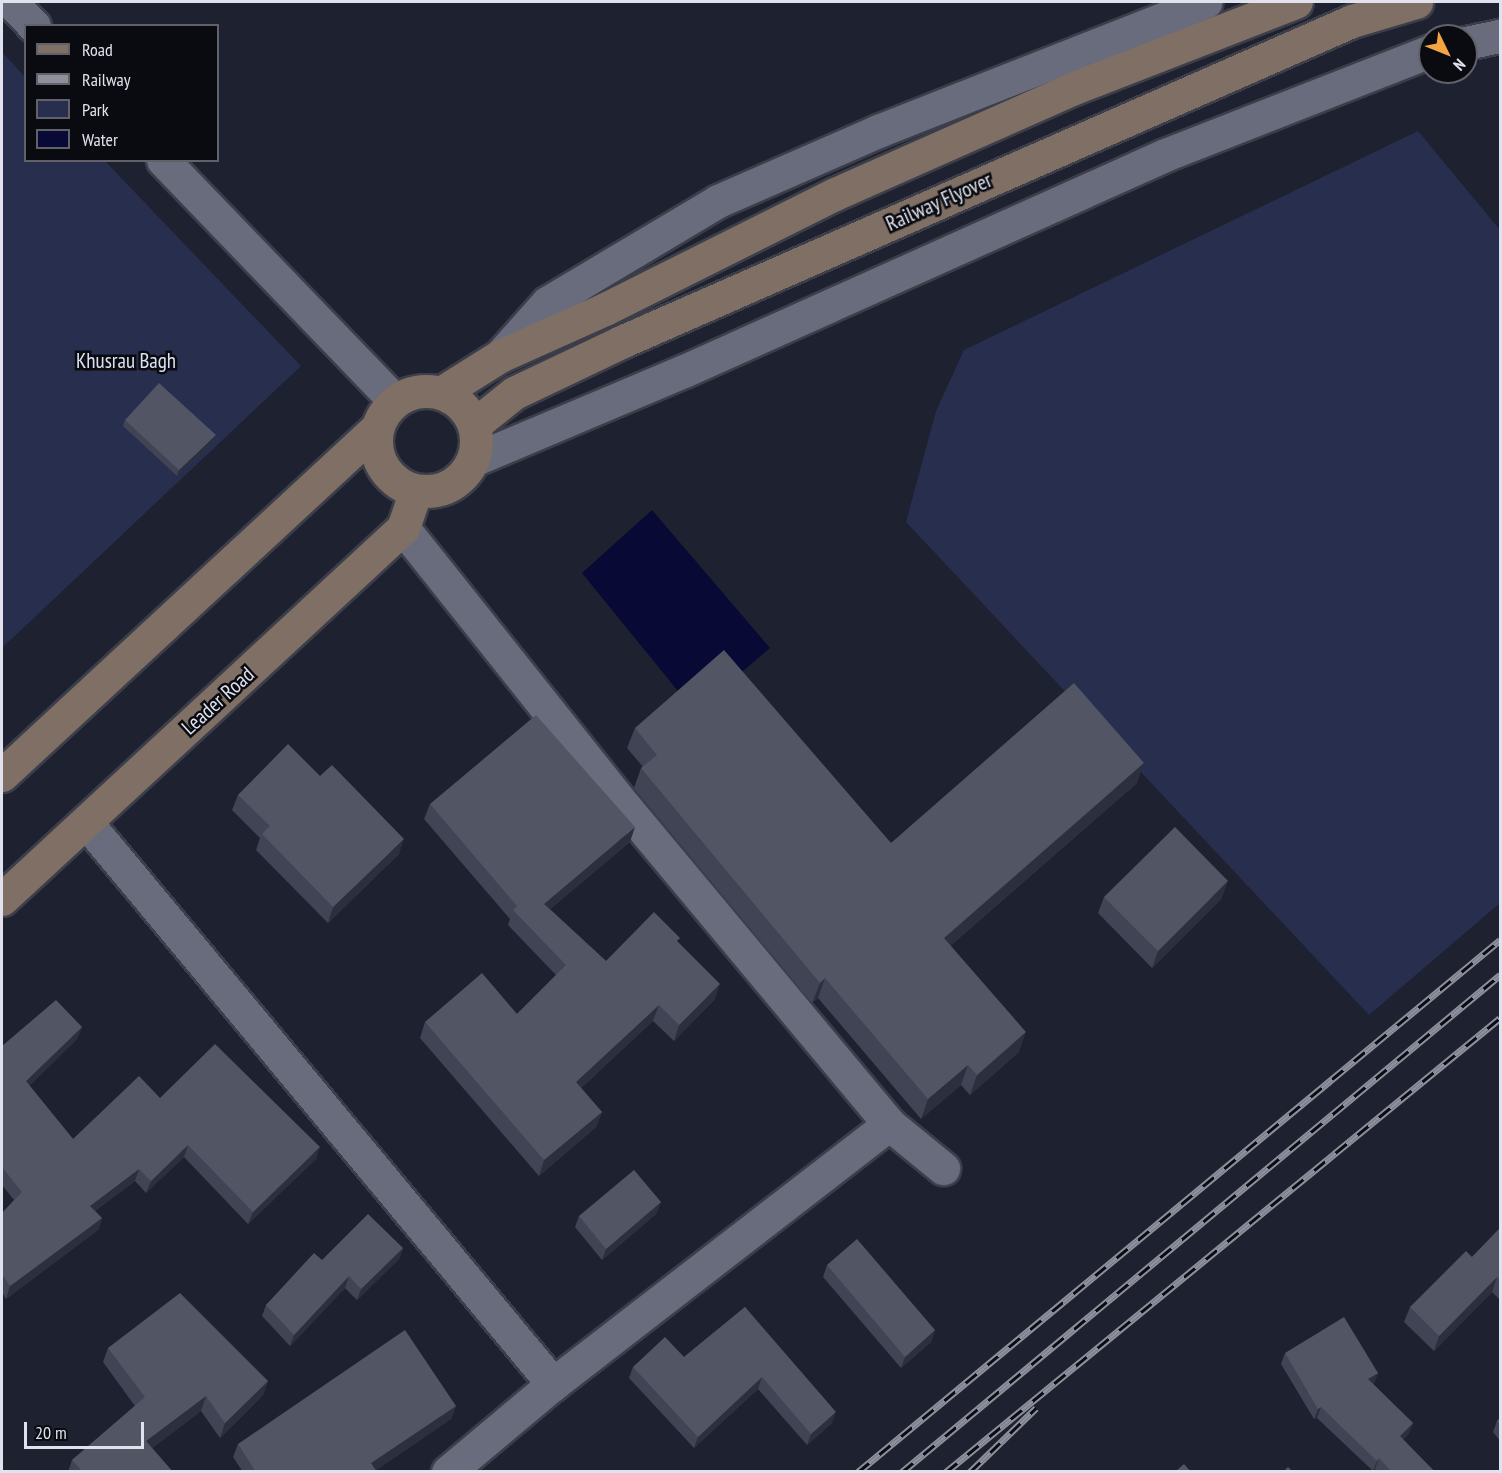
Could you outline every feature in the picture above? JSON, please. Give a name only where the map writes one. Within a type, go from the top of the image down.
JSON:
[{"type":"main road","points":[[441,393],[500,356],[605,309],[836,194],[1074,88],[1296,2]]},
{"type":"main road","name":"Railway Flyover","points":[[474,425],[514,393],[621,342],[1352,21],[1416,2]]},
{"type":"main road","points":[[2,775],[377,428],[395,401],[425,390],[441,393],[467,411],[474,425],[477,443],[473,460],[450,486],[416,491],[387,474],[375,444],[377,428]]},
{"type":"main road","name":"Leader Road","points":[[2,899],[403,528],[416,491]]},
{"type":"street","points":[[11,2],[32,24]]},
{"type":"street","points":[[500,356],[547,303],[718,201],[878,131],[1205,2]]},
{"type":"street","points":[[1478,41],[1500,36]]},
{"type":"street","points":[[473,460],[684,371],[1165,154],[1418,56]]},
{"type":"street","points":[[165,162],[395,401]]},
{"type":"street","points":[[403,528],[626,808],[889,1124],[943,1168]]},
{"type":"street","points":[[86,822],[553,1384]]},
{"type":"street","points":[[448,1472],[553,1384],[889,1124]]},
{"type":"green space","name":"Khusrau Bagh","points":[[2,52],[24,76],[24,162],[106,162],[301,366],[2,648]]},
{"type":"green space","points":[[1418,131],[1500,230],[1500,903],[1369,1015],[906,522],[936,411],[964,350]]},
{"type":"water","points":[[652,510],[770,648],[695,712],[582,573]]},
{"type":"building","points":[[159,383],[216,435],[179,470],[125,420]]},
{"type":"building","points":[[724,650],[891,843],[1074,683],[1144,763],[944,938],[1026,1032],[977,1075],[968,1065],[928,1099],[825,978],[820,983],[641,768],[657,755],[635,728]]},
{"type":"building","points":[[536,715],[635,827],[544,904],[606,961],[654,912],[680,938],[677,941],[720,984],[679,1025],[659,1005],[576,1082],[602,1112],[544,1160],[425,1022],[482,973],[517,1014],[566,965],[513,910],[517,906],[430,804]]},
{"type":"building","points":[[288,744],[320,776],[332,765],[404,839],[333,907],[262,834],[270,826],[238,795]]},
{"type":"building","points":[[1175,827],[1228,881],[1158,951],[1104,897]]},
{"type":"building","points":[[56,1000],[82,1027],[26,1081],[73,1139],[139,1076],[160,1098],[215,1044],[320,1147],[253,1212],[188,1145],[151,1181],[139,1169],[90,1206],[102,1218],[10,1286],[2,1274],[2,1213],[22,1192],[2,1167],[2,1046]]},
{"type":"building","points":[[634,1170],[661,1202],[606,1249],[579,1216]]},
{"type":"building","points":[[368,1214],[403,1248],[361,1289],[349,1276],[294,1335],[266,1305],[314,1253],[322,1260]]},
{"type":"building","points":[[1500,1228],[1500,1280],[1497,1277],[1439,1336],[1410,1307],[1466,1251],[1472,1257]]},
{"type":"building","points":[[857,1239],[935,1330],[905,1357],[827,1265]]},
{"type":"building","points":[[180,1293],[268,1381],[225,1423],[206,1396],[146,1441],[173,1472],[83,1472],[72,1460],[145,1397],[108,1348]]},
{"type":"building","points":[[745,1307],[836,1412],[811,1434],[762,1377],[698,1437],[633,1367],[665,1337],[684,1357]]},
{"type":"building","points":[[1344,1317],[1378,1373],[1368,1379],[1413,1423],[1400,1436],[1435,1472],[1392,1472],[1379,1458],[1377,1461],[1321,1407],[1318,1409],[1285,1353]]},
{"type":"building","points":[[405,1330],[456,1406],[371,1463],[377,1472],[256,1472],[238,1444]]},
{"type":"building","points":[[1184,1464],[1191,1472],[1175,1472]]},
{"type":"building","points":[[1288,1467],[1293,1472],[1283,1472]]},
{"type":"railway","points":[[858,1472],[1500,940]]},
{"type":"railway","points":[[902,1472],[1500,975]]},
{"type":"railway","points":[[946,1472],[1500,1018]]},
{"type":"railway","points":[[970,1472],[1036,1408]]}]
